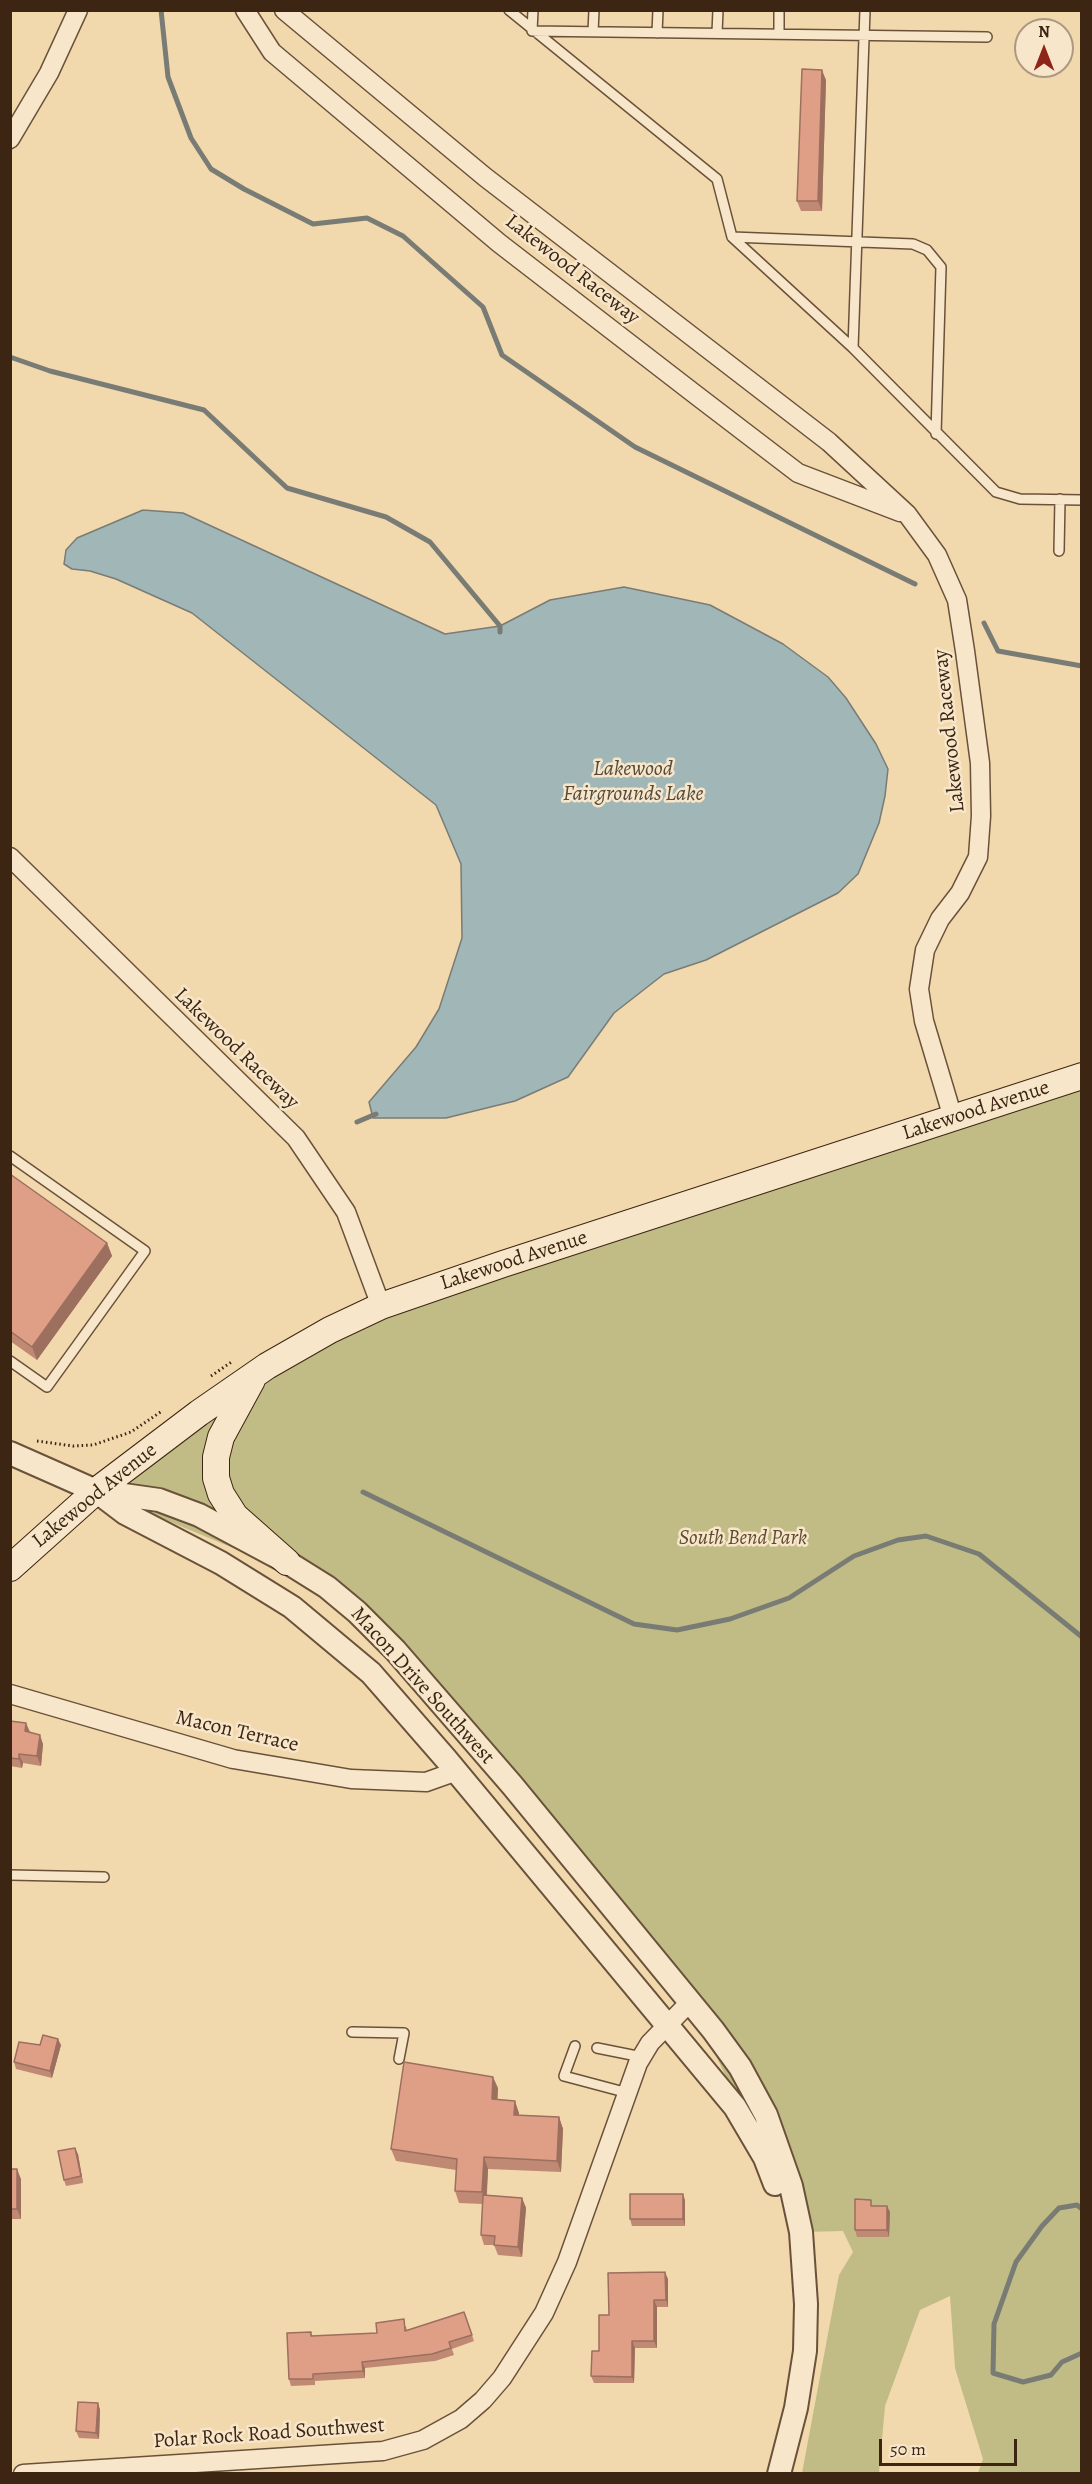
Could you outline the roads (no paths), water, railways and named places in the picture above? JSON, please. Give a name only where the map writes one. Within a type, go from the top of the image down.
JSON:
[{"type":"main road","name":"Lakewood Avenue","points":[[10,1568],[96,1491],[199,1413],[247,1366],[381,1306],[1082,1076]]},
{"type":"main road","points":[[247,1366],[221,1437],[216,1457],[216,1478],[221,1494],[235,1516],[287,1562]]},
{"type":"street","points":[[10,139],[49,73],[78,10]]},
{"type":"street","name":"Lakewood Raceway","points":[[245,10],[272,52],[499,243],[798,473],[907,514]]},
{"type":"street","name":"Lakewood Raceway","points":[[284,10],[485,177],[829,442],[907,514],[937,555],[957,600],[980,762],[981,816],[978,857],[925,950],[919,988],[924,1021],[953,1118]]},
{"type":"street","name":"Lakewood Raceway","points":[[10,857],[296,1138],[346,1212],[381,1306]]},
{"type":"street","points":[[10,1453],[96,1491]]},
{"type":"street","name":"Macon Drive Southwest","points":[[96,1491],[159,1500],[199,1515],[287,1562],[327,1587],[395,1650],[512,1785],[690,2002],[740,2067],[766,2115],[791,2186],[801,2232],[806,2304],[805,2351],[796,2408],[779,2474]]},
{"type":"street","name":"Macon Drive Southwest","points":[[96,1491],[124,1513],[221,1563],[292,1607],[371,1673],[457,1771],[735,2107],[765,2158],[791,2226],[802,2263]]},
{"type":"street","name":"Macon Terrace","points":[[10,1694],[233,1759],[351,1779],[426,1782],[457,1771]]},
{"type":"street","name":"Polar Rock Road Southwest","points":[[23,2474],[383,2451],[423,2440],[461,2419],[483,2400],[502,2378],[544,2313],[567,2262],[642,2057],[650,2043],[690,2002]]},
{"type":"lane","points":[[509,10],[717,179],[732,237],[853,348],[996,492],[1020,499],[1082,500]]},
{"type":"lane","points":[[532,31],[533,10]]},
{"type":"lane","points":[[593,32],[594,10]]},
{"type":"lane","points":[[657,33],[658,10]]},
{"type":"lane","points":[[717,33],[718,10]]},
{"type":"lane","points":[[778,34],[779,10]]},
{"type":"lane","points":[[853,348],[865,10]]},
{"type":"lane","points":[[532,31],[987,37]]},
{"type":"lane","points":[[732,237],[858,243],[913,243],[927,250],[941,267],[936,434]]},
{"type":"lane","points":[[1059,551],[1060,499]]},
{"type":"lane","points":[[10,1156],[145,1251],[47,1388],[10,1362]]},
{"type":"lane","points":[[10,1875],[104,1877]]},
{"type":"lane","points":[[352,2032],[404,2033],[399,2059]]},
{"type":"lane","points":[[575,2046],[564,2076],[628,2093]]},
{"type":"lane","points":[[597,2048],[642,2057]]},
{"type":"water","name":"Lakewood Fairgrounds Lake","points":[[143,510],[183,513],[445,634],[500,626],[550,600],[624,587],[710,605],[783,644],[828,677],[846,698],[876,744],[888,769],[885,796],[879,823],[858,874],[838,893],[706,960],[664,974],[614,1013],[568,1077],[515,1101],[446,1118],[373,1118],[369,1102],[416,1047],[439,1009],[462,938],[461,864],[436,805],[192,613],[116,579],[90,571],[72,569],[64,564],[66,550],[77,538]]},
{"type":"waterway","points":[[161,10],[168,77],[191,138],[211,169],[244,189],[313,224],[367,218],[403,236],[483,307],[502,355],[635,447],[915,584]]},
{"type":"waterway","points":[[10,357],[50,371],[204,410],[287,488],[386,517],[430,542],[500,626],[500,632]]},
{"type":"waterway","points":[[984,623],[998,651],[1082,666]]},
{"type":"waterway","points":[[357,1122],[376,1114]]},
{"type":"waterway","points":[[363,1492],[634,1624],[677,1630],[730,1619],[789,1598],[854,1556],[898,1540],[926,1536],[979,1554],[1082,1637]]},
{"type":"waterway","points":[[1082,2209],[1077,2205],[1059,2208],[1042,2226],[1016,2262],[994,2324],[993,2373],[1023,2382],[1051,2375],[1062,2362],[1082,2353]]},
{"type":"park label","name":"South Bend Park","points":[[743,1539]]}]
